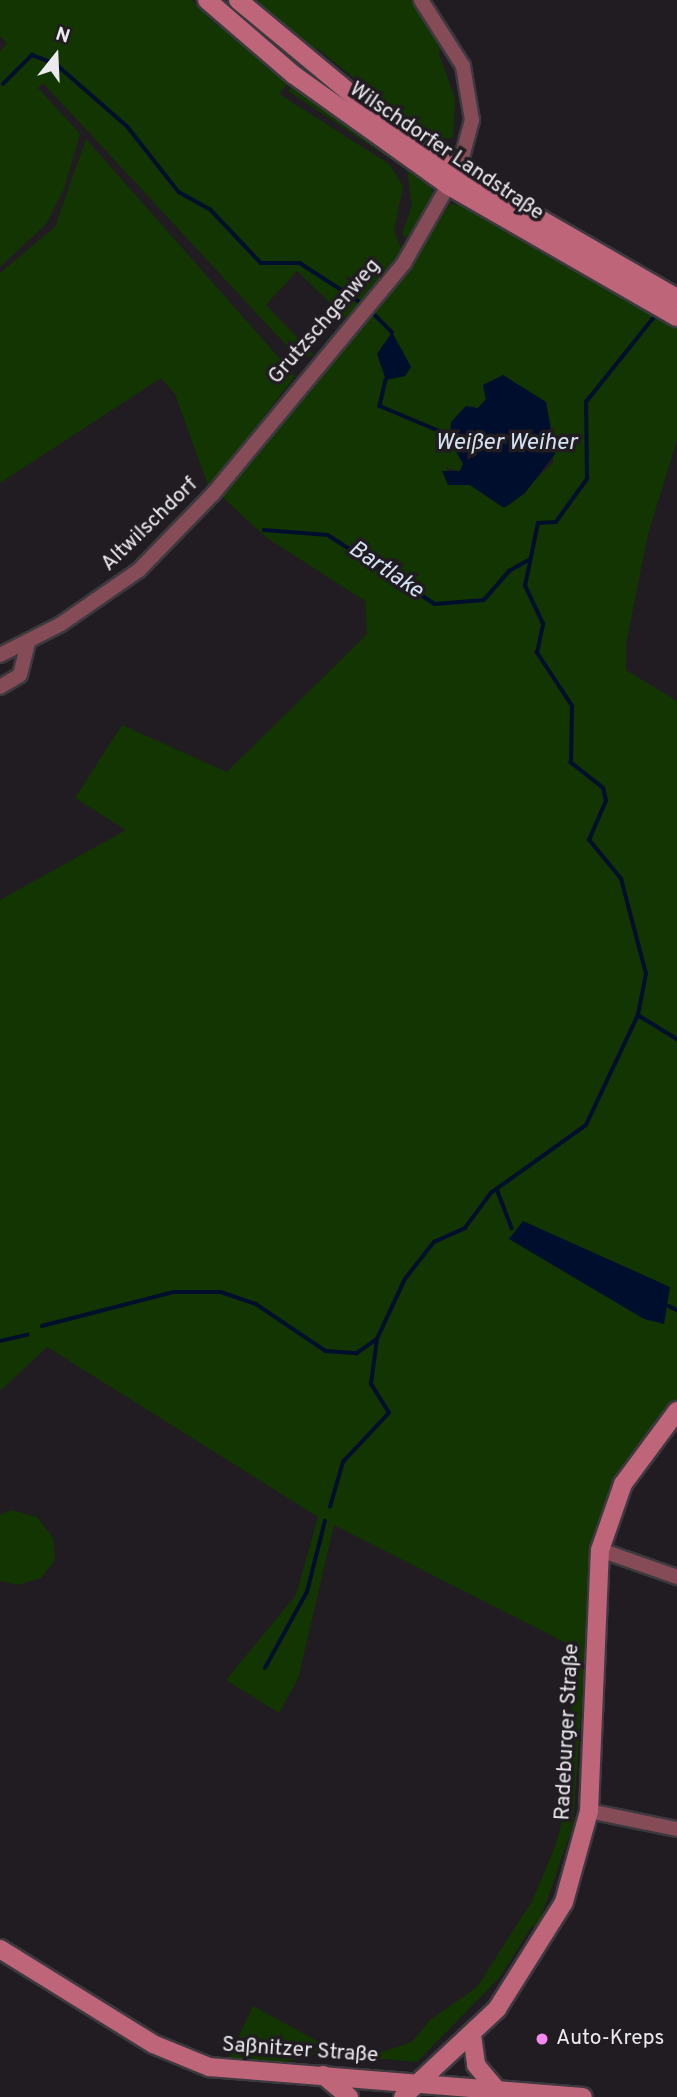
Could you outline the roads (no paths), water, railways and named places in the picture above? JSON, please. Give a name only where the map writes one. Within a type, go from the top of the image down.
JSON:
[{"type":"main road","name":"Wilschdorfer Landstraße","points":[[207,0],[294,75],[453,179],[677,317]]},
{"type":"main road","name":"Wilschdorfer Landstraße","points":[[238,0],[453,179],[677,298]]},
{"type":"main road","name":"Radeburger Straße","points":[[402,2097],[472,2035],[548,1935],[572,1883],[589,1811],[600,1549],[623,1484],[677,1411]]},
{"type":"main road","name":"Saßnitzer Straße","points":[[0,1949],[190,2061],[247,2074],[323,2075],[582,2097]]},
{"type":"main road","points":[[472,2035],[477,2065],[495,2088]]},
{"type":"main road","points":[[323,2075],[349,2097]]},
{"type":"street","name":"Grutzschgenweg","points":[[218,486],[404,263],[453,179],[471,101],[463,66],[421,0]]},
{"type":"street","name":"Altwilschdorf","points":[[0,655],[28,642],[139,570],[218,486]]},
{"type":"street","points":[[0,687],[20,675],[28,642]]},
{"type":"street","points":[[600,1549],[677,1577]]},
{"type":"street","points":[[589,1811],[677,1829]]},
{"type":"water","points":[[392,332],[411,367],[405,376],[386,380],[377,354]]},
{"type":"water","name":"Weißer Weiher","points":[[503,375],[546,402],[555,454],[525,493],[504,508],[470,485],[448,485],[442,471],[460,471],[463,464],[450,441],[451,422],[466,406],[478,408],[486,399],[483,385]]},
{"type":"water","points":[[523,1221],[670,1287],[664,1324],[644,1319],[509,1239]]},
{"type":"waterway","points":[[3,84],[32,55],[56,64],[128,127],[179,192],[210,209],[261,263],[300,263],[360,302]]},
{"type":"waterway","points":[[373,313],[392,332]]},
{"type":"waterway","points":[[42,1326],[173,1292],[221,1292],[256,1304],[326,1351],[357,1353],[377,1339],[405,1279],[434,1242],[465,1228],[491,1193],[586,1125],[638,1015],[646,974],[621,879],[589,840],[606,801],[603,788],[571,763],[572,706],[537,653],[543,624],[525,586],[538,523],[556,522],[587,479],[586,402],[655,316]]},
{"type":"waterway","points":[[386,380],[380,406],[449,435]]},
{"type":"waterway","name":"Bartlake","points":[[264,530],[328,535],[435,604],[484,600],[509,571],[529,560]]},
{"type":"waterway","points":[[638,1015],[677,1039]]},
{"type":"waterway","points":[[497,1189],[512,1228]]},
{"type":"waterway","points":[[669,1306],[677,1310]]},
{"type":"waterway","points":[[0,1341],[27,1335]]},
{"type":"waterway","points":[[330,1507],[343,1462],[389,1413],[371,1384],[377,1339]]},
{"type":"waterway","points":[[265,1668],[307,1592],[325,1521]]},
{"type":"place","name":"Auto-Kreps","points":[[542,2039]]}]
